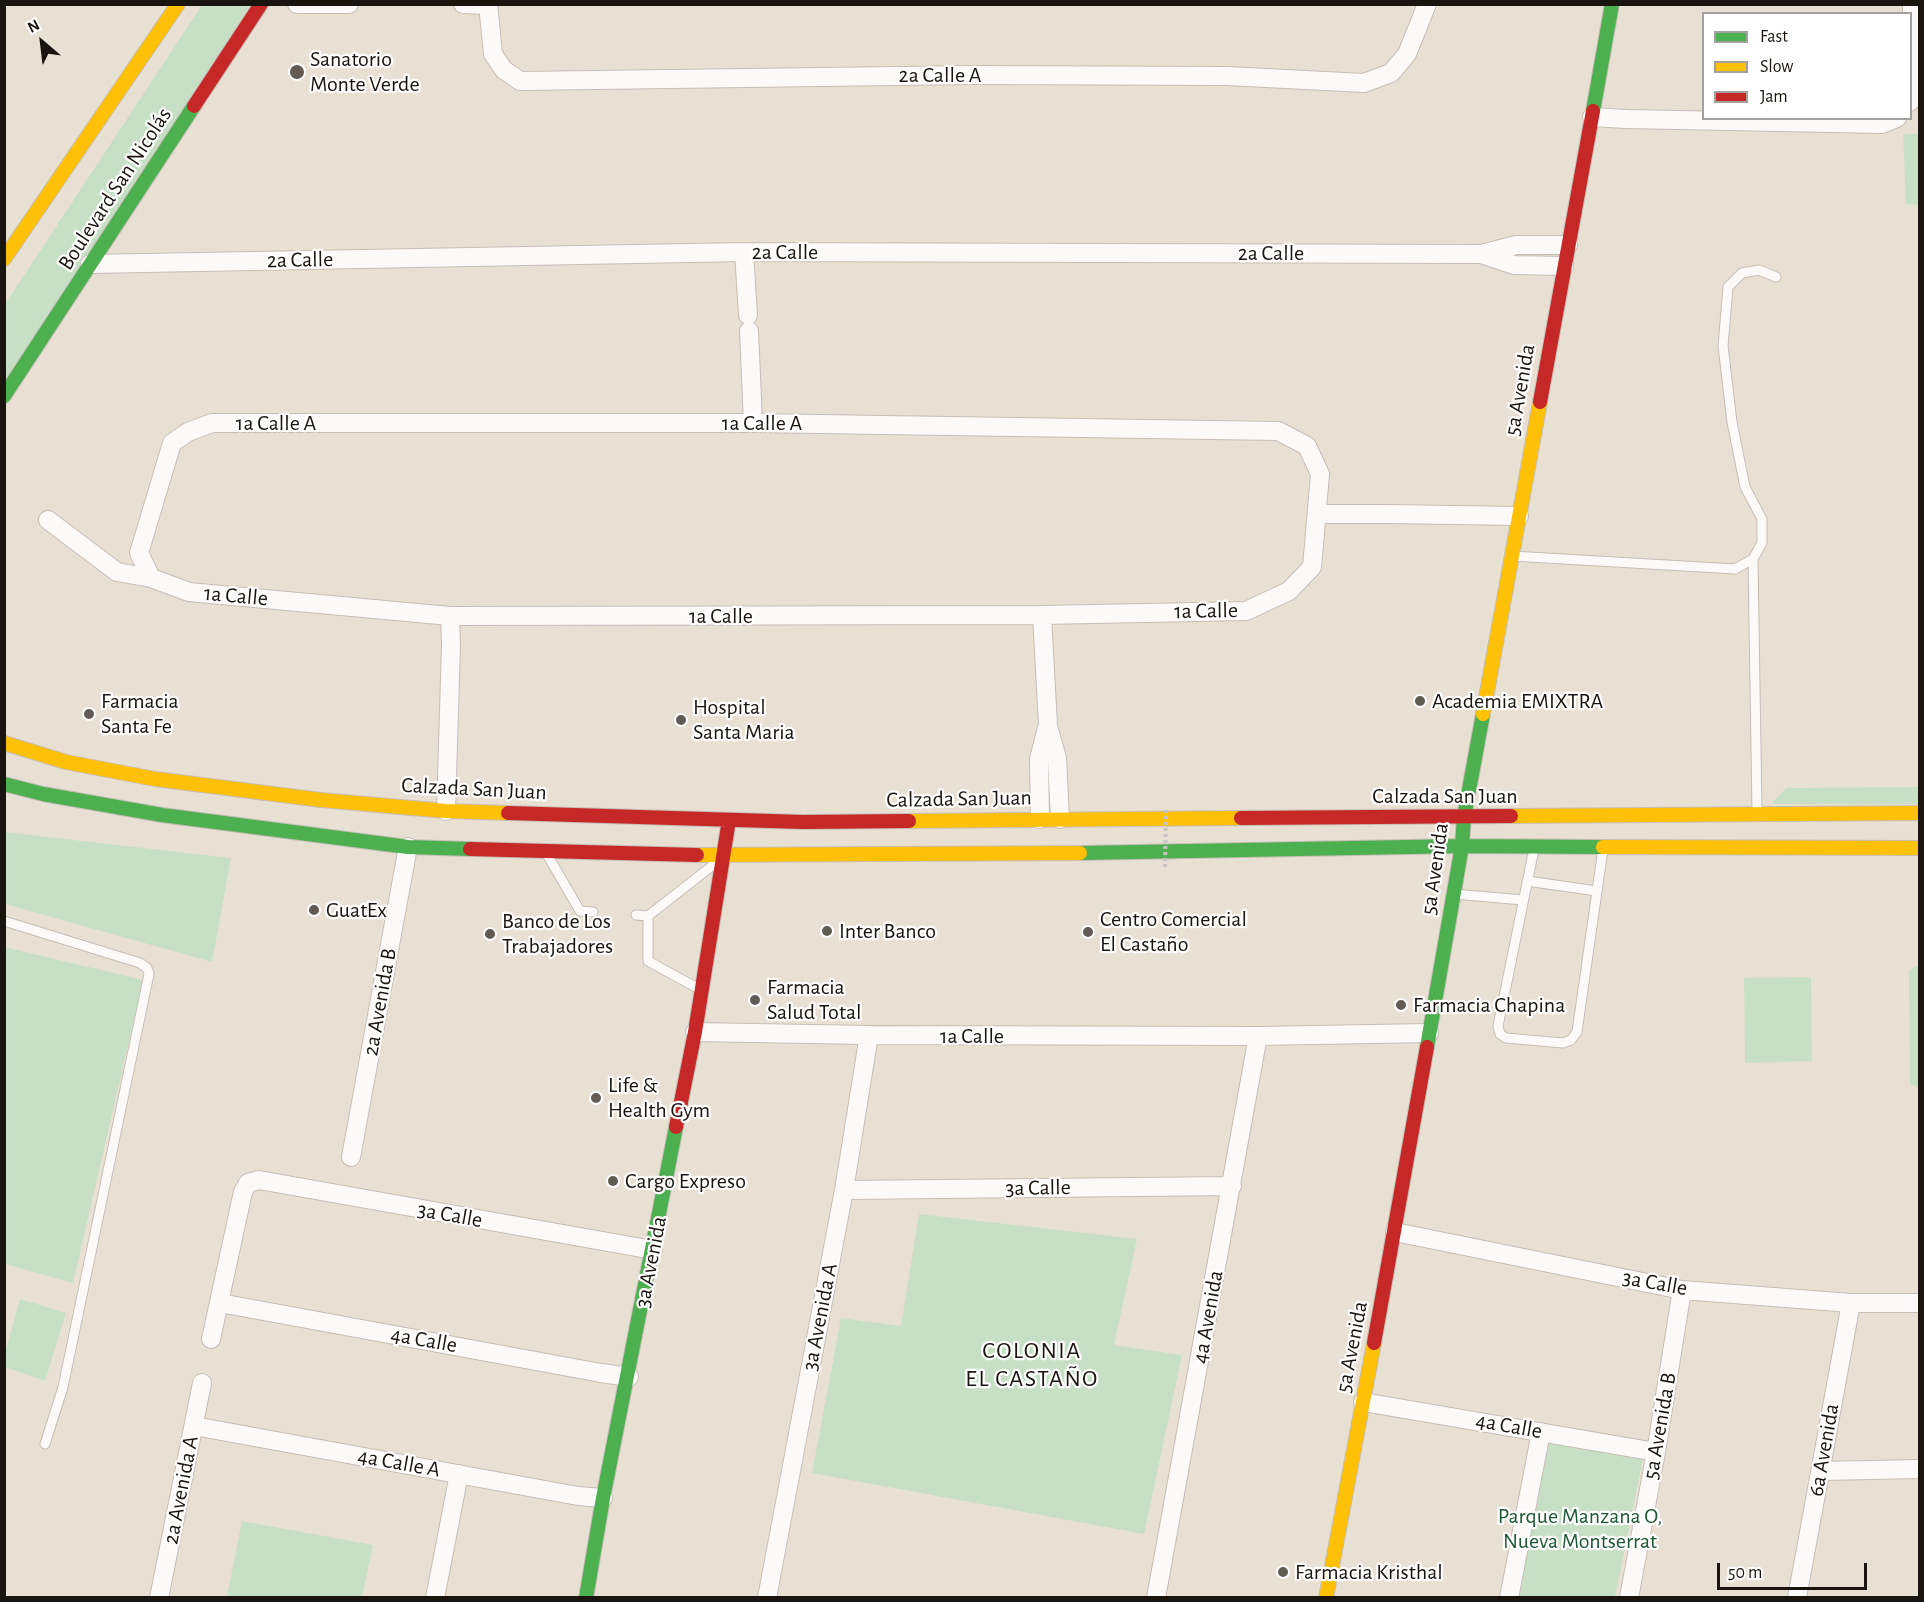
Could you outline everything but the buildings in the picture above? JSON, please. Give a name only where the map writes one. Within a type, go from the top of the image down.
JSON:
[{"type":"main road","points":[[4,259],[178,4]]},
{"type":"main road","name":"Boulevard San Nicolás","points":[[4,396],[261,4]]},
{"type":"main road","name":"5a Avenida","points":[[1326,1598],[1395,1232],[1462,846],[1464,817],[1612,4]]},
{"type":"main road","name":"Calzada San Juan","points":[[4,743],[66,762],[155,779],[321,800],[446,811],[803,822],[1920,813]]},
{"type":"main road","points":[[4,784],[43,794],[162,815],[408,847],[724,856],[1059,854],[1462,846],[1920,848]]},
{"type":"main road","name":"3a Avenida","points":[[586,1598],[603,1498],[695,1032],[729,820]]},
{"type":"street","points":[[297,4],[305,6],[349,4]]},
{"type":"street","name":"2a Calle A","points":[[463,4],[488,5],[493,54],[504,70],[520,81],[951,75],[1227,76],[1364,83],[1391,73],[1407,54],[1427,4]]},
{"type":"street","points":[[1912,4],[1912,98]]},
{"type":"street","points":[[1592,117],[1882,124],[1892,120]]},
{"type":"street","name":"2a Calle","points":[[90,264],[744,252],[1481,254],[1516,245],[1568,245]]},
{"type":"street","points":[[744,252],[753,423]]},
{"type":"street","name":"2a Calle","points":[[1481,254],[1514,265],[1564,267]]},
{"type":"street","name":"1a Calle A","points":[[151,578],[140,553],[172,443],[189,432],[213,423],[753,423],[1278,431],[1307,446],[1320,474],[1317,514]]},
{"type":"street","points":[[1317,514],[1519,516]]},
{"type":"street","name":"1a Calle","points":[[48,520],[117,572],[151,578],[189,592],[450,616],[1042,615],[1246,611],[1289,591],[1312,567],[1317,514]]},
{"type":"street","points":[[1042,615],[1048,726],[1057,758],[1060,819]]},
{"type":"street","points":[[446,811],[450,616]]},
{"type":"street","points":[[1040,819],[1039,759],[1048,726]]},
{"type":"street","name":"2a Avenida B","points":[[351,1157],[408,847]]},
{"type":"street","name":"1a Calle","points":[[695,1032],[1258,1036],[1429,1033]]},
{"type":"street","name":"3a Avenida A","points":[[767,1598],[843,1190],[869,1035]]},
{"type":"street","name":"4a Avenida","points":[[1156,1598],[1258,1036]]},
{"type":"street","name":"3a Calle","points":[[220,1303],[243,1192],[248,1183],[259,1180],[653,1250]]},
{"type":"street","name":"3a Calle","points":[[843,1190],[1232,1186]]},
{"type":"street","name":"3a Calle","points":[[1395,1232],[1682,1290],[1851,1303],[1920,1304]]},
{"type":"street","name":"5a Avenida B","points":[[1629,1598],[1656,1452],[1682,1290]]},
{"type":"street","points":[[211,1339],[220,1303]]},
{"type":"street","name":"4a Calle","points":[[220,1303],[628,1377]]},
{"type":"street","name":"6a Avenida","points":[[1797,1598],[1851,1303]]},
{"type":"street","name":"2a Avenida A","points":[[159,1598],[202,1383]]},
{"type":"street","name":"4a Calle","points":[[1363,1402],[1656,1452]]},
{"type":"street","name":"4a Calle A","points":[[194,1426],[578,1496],[603,1498]]},
{"type":"street","points":[[1509,1598],[1541,1432]]},
{"type":"street","points":[[1821,1471],[1920,1469]]},
{"type":"street","points":[[435,1598],[459,1474]]},
{"type":"lane","points":[[1757,814],[1753,559],[1762,543],[1762,519],[1745,488],[1732,422],[1723,346],[1728,287],[1742,273],[1759,270],[1776,277]]},
{"type":"lane","points":[[1512,556],[1735,569],[1753,559]]},
{"type":"lane","points":[[1534,846],[1498,1026],[1500,1034],[1506,1038],[1563,1043],[1571,1040],[1577,1032],[1603,847]]},
{"type":"lane","points":[[545,851],[580,911],[593,912]]},
{"type":"lane","points":[[636,915],[648,916],[724,856]]},
{"type":"lane","points":[[1527,880],[1597,891]]},
{"type":"lane","points":[[1454,894],[1523,900]]},
{"type":"lane","points":[[648,916],[648,961],[701,990]]},
{"type":"lane","points":[[4,921],[140,963],[147,968],[149,974],[63,1387],[45,1444]]},
{"type":"path","points":[[1165,867],[1166,809]]},
{"type":"green space","points":[[202,5],[250,5],[5,393],[5,304]]},
{"type":"green space","points":[[1903,134],[1919,134],[1919,205],[1906,204]]},
{"type":"green space","points":[[1919,787],[1919,804],[1771,804],[1786,788]]},
{"type":"green space","points":[[4,832],[231,858],[212,962],[5,904]]},
{"type":"green space","points":[[4,947],[143,980],[73,1283],[5,1264]]},
{"type":"green space","points":[[1919,966],[1920,1087],[1917,1088],[1910,1084],[1909,971]]},
{"type":"green space","points":[[1811,977],[1812,1061],[1745,1063],[1744,978]]},
{"type":"green space","points":[[919,1214],[1137,1239],[1114,1345],[1182,1355],[1144,1534],[812,1473],[841,1318],[901,1326]]},
{"type":"green space","points":[[20,1299],[66,1313],[45,1381],[5,1367],[5,1352]]},
{"type":"green space","name":"Parque Manzana O, Nueva Montserrat","points":[[1550,1440],[1643,1459],[1615,1597],[1517,1598]]},
{"type":"green space","points":[[242,1521],[373,1545],[362,1597],[227,1597]]},
{"type":"traffic: fast","points":[[1593,111],[1612,4]]},
{"type":"traffic: fast","points":[[4,396],[194,106]]},
{"type":"traffic: fast","points":[[1427,1047],[1483,714]]},
{"type":"traffic: fast","points":[[4,784],[43,794],[162,815],[408,847],[470,849]]},
{"type":"traffic: fast","points":[[1080,853],[1462,846],[1603,847]]},
{"type":"traffic: fast","points":[[586,1598],[603,1498],[676,1127]]},
{"type":"traffic: slow","points":[[4,259],[178,4]]},
{"type":"traffic: slow","points":[[1483,714],[1540,402]]},
{"type":"traffic: slow","points":[[4,743],[66,762],[155,779],[321,800],[446,811],[508,813]]},
{"type":"traffic: slow","points":[[1511,816],[1920,813]]},
{"type":"traffic: slow","points":[[909,821],[1241,818]]},
{"type":"traffic: slow","points":[[1603,847],[1920,848]]},
{"type":"traffic: slow","points":[[697,855],[1080,853]]},
{"type":"traffic: slow","points":[[1326,1598],[1374,1343]]},
{"type":"traffic: jam","points":[[194,106],[261,4]]},
{"type":"traffic: jam","points":[[1540,402],[1593,111]]},
{"type":"traffic: jam","points":[[508,813],[803,822],[909,821]]},
{"type":"traffic: jam","points":[[1241,818],[1511,816]]},
{"type":"traffic: jam","points":[[676,1127],[695,1032],[729,820]]},
{"type":"traffic: jam","points":[[470,849],[697,855]]},
{"type":"traffic: jam","points":[[1374,1343],[1427,1047]]},
{"type":"place","name":"Sanatorio Monte Verde","points":[[297,72]]},
{"type":"place","name":"Academia EMIXTRA","points":[[1420,701]]},
{"type":"place","name":"Farmacia Santa Fe","points":[[89,714]]},
{"type":"place","name":"Hospital Santa Maria","points":[[681,720]]},
{"type":"place","name":"GuatEx","points":[[314,910]]},
{"type":"place","name":"Inter Banco","points":[[827,931]]},
{"type":"place","name":"Centro Comercial El Castaño","points":[[1088,932]]},
{"type":"place","name":"Banco de Los Trabajadores","points":[[490,934]]},
{"type":"place","name":"Farmacia Salud Total","points":[[755,1000]]},
{"type":"place","name":"Farmacia Chapina","points":[[1401,1005]]},
{"type":"place","name":"Life & Health Gym","points":[[596,1098]]},
{"type":"place","name":"Cargo Expreso","points":[[613,1181]]},
{"type":"place","name":"Farmacia Kristhal","points":[[1283,1572]]},
{"type":"district","name":"COLONIA EL CASTAÑO","points":[[1032,1365]]}]
